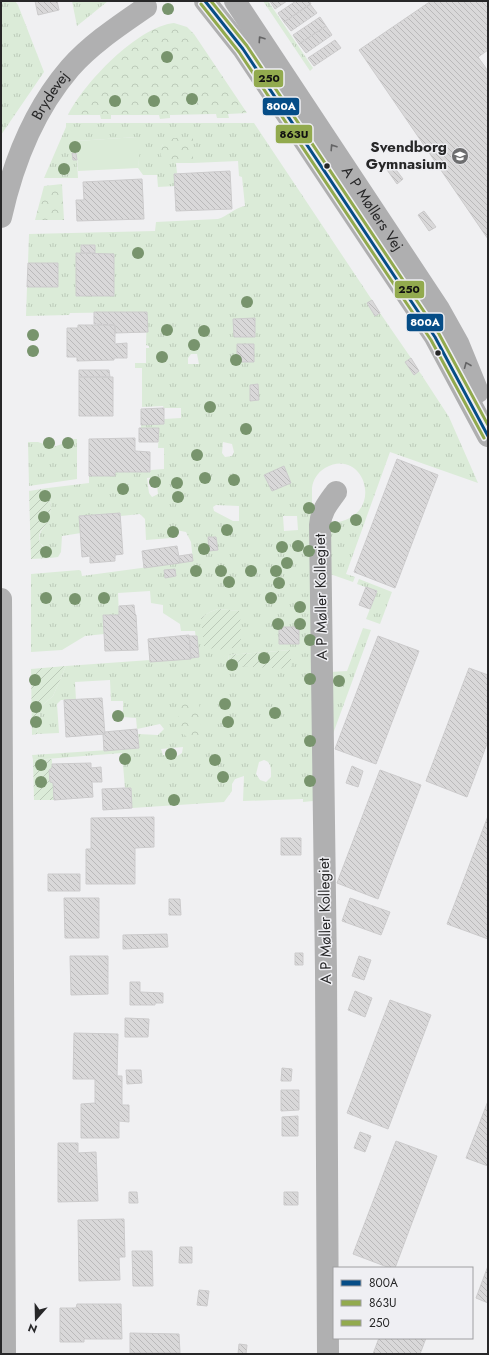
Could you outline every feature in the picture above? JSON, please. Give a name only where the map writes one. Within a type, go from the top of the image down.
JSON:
[{"type":"street","name":"A P Møllers Vej","points":[[205,1],[243,49],[435,337],[488,436]]},
{"type":"street","name":"A P Møllers Vej","points":[[235,1],[440,309],[465,359],[479,395],[488,428]]},
{"type":"street","name":"Brydevej","points":[[1,217],[12,173],[24,143],[39,112],[54,90],[70,68],[89,49],[146,7]]},
{"type":"street","name":"A P Møller Kollegiet","points":[[328,1354],[327,986],[320,525],[324,507],[336,492]]},
{"type":"street","points":[[1,599],[5,1354]]},
{"type":"green space","points":[[1,1],[15,1],[18,5],[44,72],[1,135]]},
{"type":"green space","points":[[72,1],[108,1],[77,26]]},
{"type":"green space","points":[[263,1],[268,1],[313,68],[310,71]]},
{"type":"green space","points":[[174,23],[187,27],[194,34],[247,113],[228,114],[229,118],[217,118],[216,114],[170,115],[170,118],[160,119],[159,115],[111,115],[111,119],[101,119],[100,115],[68,115],[86,88],[113,58],[128,45],[144,35],[159,27]]},
{"type":"green space","points":[[66,123],[254,123],[372,300],[367,303],[375,316],[380,313],[411,358],[414,375],[419,371],[449,417],[478,483],[390,452],[346,574],[355,577],[353,582],[330,574],[330,523],[348,519],[359,510],[365,498],[365,486],[360,475],[351,466],[339,464],[325,468],[314,479],[312,488],[313,801],[303,802],[303,799],[243,801],[244,776],[235,779],[232,784],[232,791],[224,802],[132,808],[131,788],[125,788],[122,753],[33,760],[32,755],[139,748],[138,734],[158,735],[164,729],[160,724],[137,729],[136,718],[123,717],[123,701],[111,701],[110,680],[75,682],[76,700],[61,700],[57,704],[59,733],[37,734],[40,718],[38,709],[53,696],[66,666],[150,660],[150,662],[198,657],[195,631],[181,631],[180,624],[163,613],[163,605],[151,603],[150,591],[118,593],[119,615],[103,615],[104,634],[85,636],[62,650],[31,652],[31,574],[79,570],[81,571],[82,576],[193,561],[191,542],[186,532],[171,529],[169,531],[171,538],[146,540],[145,519],[140,514],[121,516],[120,513],[80,516],[81,533],[62,536],[61,552],[58,557],[50,558],[47,549],[40,543],[40,534],[50,515],[50,496],[48,488],[89,483],[89,476],[114,476],[115,472],[150,472],[151,470],[164,469],[164,448],[158,448],[159,428],[141,428],[141,425],[164,424],[164,419],[181,418],[181,408],[164,408],[163,406],[142,407],[142,368],[135,368],[135,363],[146,363],[146,348],[149,348],[149,346],[146,345],[147,312],[70,313],[69,315],[26,316],[27,287],[58,287],[58,263],[28,263],[29,234],[155,231],[156,222],[218,219],[238,208],[245,206],[242,177],[239,176],[238,161],[193,163],[193,138],[162,145],[161,154],[172,163],[176,163],[177,173],[174,174],[175,186],[158,187],[157,175],[143,175],[138,168],[139,149],[137,149],[137,137],[76,141],[76,153],[72,153],[73,160],[77,160],[78,178],[44,178],[66,127]],"holes":[[[191,354],[197,354],[199,364],[188,364],[188,358]],[[223,442],[232,444],[234,452],[232,456],[225,457],[222,453]],[[156,477],[158,494],[152,497],[149,493],[147,478]],[[216,505],[239,506],[239,521],[233,521],[214,511],[213,507]],[[283,516],[297,516],[298,530],[284,531]],[[208,537],[216,537],[217,550],[209,551]],[[218,609],[240,611],[201,618]],[[279,627],[299,627],[299,644],[279,644]],[[290,650],[291,668],[229,663],[228,655]],[[183,747],[182,753],[174,758],[163,755],[161,749]],[[264,760],[270,764],[271,777],[266,782],[260,780],[256,774],[259,762]]]},
{"type":"green space","points":[[137,137],[137,149],[140,149],[138,168],[78,171],[76,141]]},
{"type":"green space","points":[[174,138],[193,138],[193,163],[172,163],[162,158],[160,150],[161,147],[165,142]]},
{"type":"green space","points":[[62,184],[64,220],[35,220],[44,186]]},
{"type":"green space","points":[[73,439],[77,439],[77,479],[29,486],[28,442],[38,442],[53,447],[62,444],[69,449],[74,444]]},
{"type":"green space","points":[[48,488],[51,510],[50,519],[39,535],[39,541],[50,555],[50,558],[31,559],[29,491]]},
{"type":"green space","points":[[359,579],[392,592],[380,624],[366,619],[377,591],[357,584]]},
{"type":"green space","points":[[218,609],[240,611],[241,647],[216,650],[204,646],[201,618]]},
{"type":"green space","points":[[363,628],[371,630],[330,742],[330,672],[347,671]]},
{"type":"green space","points":[[291,650],[291,669],[233,666],[229,663],[228,655]]},
{"type":"green space","points":[[66,666],[53,696],[38,709],[40,718],[37,734],[32,735],[31,669]]},
{"type":"green space","points":[[199,701],[202,738],[198,742],[191,740],[186,736],[180,727],[177,703]]},
{"type":"green space","points":[[52,759],[52,768],[49,771],[50,782],[53,783],[54,800],[34,800],[33,760]]},
{"type":"building","points":[[35,1],[57,1],[59,10],[38,15]]},
{"type":"building","points":[[270,1],[287,1],[275,9]]},
{"type":"building","points":[[296,1],[309,1],[311,4],[284,22],[278,13]]},
{"type":"building","name":"Svendborg Gymnasium","points":[[431,1],[488,1],[488,50],[478,57],[488,71],[488,239],[359,50]]},
{"type":"building","points":[[310,4],[317,13],[291,31],[284,22]]},
{"type":"building","points":[[320,17],[326,26],[299,44],[293,35]]},
{"type":"building","points":[[326,26],[332,35],[306,53],[299,44]]},
{"type":"building","points":[[335,40],[341,48],[314,66],[308,58]]},
{"type":"building","points":[[72,153],[76,153],[77,160],[73,160]]},
{"type":"building","points":[[391,163],[403,179],[397,184],[385,167]]},
{"type":"building","points":[[230,171],[232,209],[176,211],[174,174]]},
{"type":"building","points":[[142,179],[144,219],[77,221],[76,200],[84,200],[83,182]]},
{"type":"building","points":[[424,211],[436,227],[429,231],[418,215]]},
{"type":"building","points":[[81,245],[95,245],[95,253],[81,253]]},
{"type":"building","points":[[76,253],[114,254],[114,296],[76,296]]},
{"type":"building","points":[[28,263],[58,263],[58,287],[27,287]]},
{"type":"building","points":[[372,300],[380,313],[375,316],[367,303]]},
{"type":"building","points":[[94,312],[147,312],[148,332],[115,333],[115,325],[94,324]]},
{"type":"building","points":[[255,318],[255,337],[234,337],[233,319]]},
{"type":"building","points":[[78,325],[115,325],[115,344],[127,343],[127,358],[114,358],[114,360],[77,361],[77,357],[67,357],[67,328],[78,328]]},
{"type":"building","points":[[237,344],[254,344],[254,362],[237,362]]},
{"type":"building","points":[[411,358],[419,371],[414,375],[405,362]]},
{"type":"building","points":[[79,370],[109,370],[110,377],[79,377]]},
{"type":"building","points":[[79,377],[113,377],[113,416],[79,416]]},
{"type":"building","points":[[258,384],[259,400],[250,401],[250,385]]},
{"type":"building","points":[[164,408],[164,424],[141,425],[141,409]]},
{"type":"building","points":[[139,428],[159,428],[158,442],[139,442]]},
{"type":"building","points":[[135,438],[135,451],[150,452],[150,472],[115,472],[115,476],[89,476],[89,439]]},
{"type":"building","points":[[397,459],[438,475],[395,588],[354,572]]},
{"type":"building","points":[[284,466],[291,483],[272,491],[264,475]]},
{"type":"building","points":[[120,513],[123,554],[115,555],[115,561],[90,563],[90,556],[82,557],[79,516]]},
{"type":"building","points":[[208,537],[216,537],[218,550],[209,551]]},
{"type":"building","points":[[177,546],[180,563],[144,568],[142,551]]},
{"type":"building","points":[[192,554],[193,561],[180,563],[179,556]]},
{"type":"building","points":[[175,569],[176,576],[165,578],[164,570]]},
{"type":"building","points":[[366,587],[377,591],[370,609],[359,605]]},
{"type":"building","points":[[134,605],[138,650],[105,651],[103,615],[119,615],[119,606]]},
{"type":"building","points":[[279,627],[299,627],[299,644],[279,644]]},
{"type":"building","points":[[189,635],[191,659],[150,662],[148,639]]},
{"type":"building","points":[[189,636],[197,636],[199,657],[191,658]]},
{"type":"building","points":[[378,636],[419,651],[376,764],[335,749]]},
{"type":"building","points":[[469,668],[488,675],[488,741],[467,797],[426,781]]},
{"type":"building","points":[[102,698],[105,734],[66,737],[64,700]]},
{"type":"building","points":[[137,729],[139,748],[104,751],[104,732]]},
{"type":"building","points":[[91,763],[91,768],[101,767],[102,782],[92,782],[93,797],[54,800],[53,783],[50,782],[49,770],[52,768],[52,764]]},
{"type":"building","points":[[352,766],[363,771],[358,787],[346,783]]},
{"type":"building","points":[[380,770],[421,785],[378,899],[337,883]]},
{"type":"building","points":[[131,788],[132,808],[103,810],[102,789]]},
{"type":"building","points":[[488,816],[488,939],[447,924]]},
{"type":"building","points":[[154,817],[154,847],[135,848],[135,884],[86,884],[86,849],[91,849],[91,818]]},
{"type":"building","points":[[281,838],[301,838],[301,855],[281,855]]},
{"type":"building","points":[[48,874],[80,874],[80,891],[48,891]]},
{"type":"building","points":[[64,898],[99,898],[99,938],[65,938]]},
{"type":"building","points":[[350,898],[390,912],[381,935],[342,921]]},
{"type":"building","points":[[169,899],[180,899],[181,915],[169,915]]},
{"type":"building","points":[[167,934],[168,947],[123,949],[123,935]]},
{"type":"building","points":[[295,953],[303,953],[303,965],[295,965]]},
{"type":"building","points":[[70,956],[108,956],[108,994],[71,995]]},
{"type":"building","points":[[359,956],[371,960],[364,980],[352,976]]},
{"type":"building","points":[[130,982],[140,982],[140,992],[163,993],[163,1003],[155,1003],[155,1005],[130,1005]]},
{"type":"building","points":[[355,991],[372,998],[365,1017],[348,1010]]},
{"type":"building","points":[[390,1000],[431,1015],[388,1129],[347,1113]]},
{"type":"building","points":[[125,1018],[149,1019],[148,1037],[125,1037]]},
{"type":"building","points":[[74,1033],[118,1034],[117,1076],[122,1076],[122,1105],[129,1105],[129,1122],[119,1121],[119,1138],[81,1138],[81,1104],[95,1103],[95,1079],[73,1079]]},
{"type":"building","points":[[282,1068],[292,1069],[291,1081],[281,1081]]},
{"type":"building","points":[[126,1070],[141,1070],[142,1083],[127,1084]]},
{"type":"building","points":[[281,1090],[299,1090],[299,1110],[281,1111]]},
{"type":"building","points":[[488,1101],[488,1166],[466,1158]]},
{"type":"building","points":[[298,1116],[298,1136],[282,1136],[282,1117]]},
{"type":"building","points":[[360,1132],[371,1136],[365,1152],[354,1148]]},
{"type":"building","points":[[396,1141],[437,1156],[395,1267],[387,1267],[353,1254]]},
{"type":"building","points":[[58,1143],[78,1143],[78,1153],[96,1152],[98,1201],[58,1202]]},
{"type":"building","points":[[129,1192],[137,1192],[138,1203],[129,1203]]},
{"type":"building","points":[[284,1192],[298,1192],[298,1205],[284,1205]]},
{"type":"building","points":[[124,1219],[125,1257],[119,1257],[120,1280],[79,1281],[78,1220]]},
{"type":"building","points":[[180,1247],[192,1247],[192,1263],[179,1263]]},
{"type":"building","points":[[132,1251],[152,1251],[153,1286],[133,1286]]},
{"type":"building","points":[[488,1266],[488,1303],[476,1298]]},
{"type":"building","points":[[199,1290],[209,1291],[207,1306],[197,1305]]},
{"type":"building","points":[[77,1304],[121,1304],[122,1339],[84,1339],[84,1342],[60,1342],[60,1308],[76,1308]]},
{"type":"building","points":[[130,1333],[179,1334],[180,1353],[130,1353]]},
{"type":"building","points":[[379,1339],[426,1339],[420,1354],[373,1354]]},
{"type":"building","points":[[239,1344],[247,1345],[246,1354],[238,1354]]},
{"type":"transit line","name":"800A","points":[[205,1],[243,49],[435,337],[488,436]]},
{"type":"transit line","name":"250","points":[[211,1],[247,46],[439,334],[488,425]]},
{"type":"transit line","name":"863U","points":[[201,4],[239,52],[431,340],[484,438]]},
{"type":"place","name":"Svendborg Gymnasium","points":[[460,156]]}]
